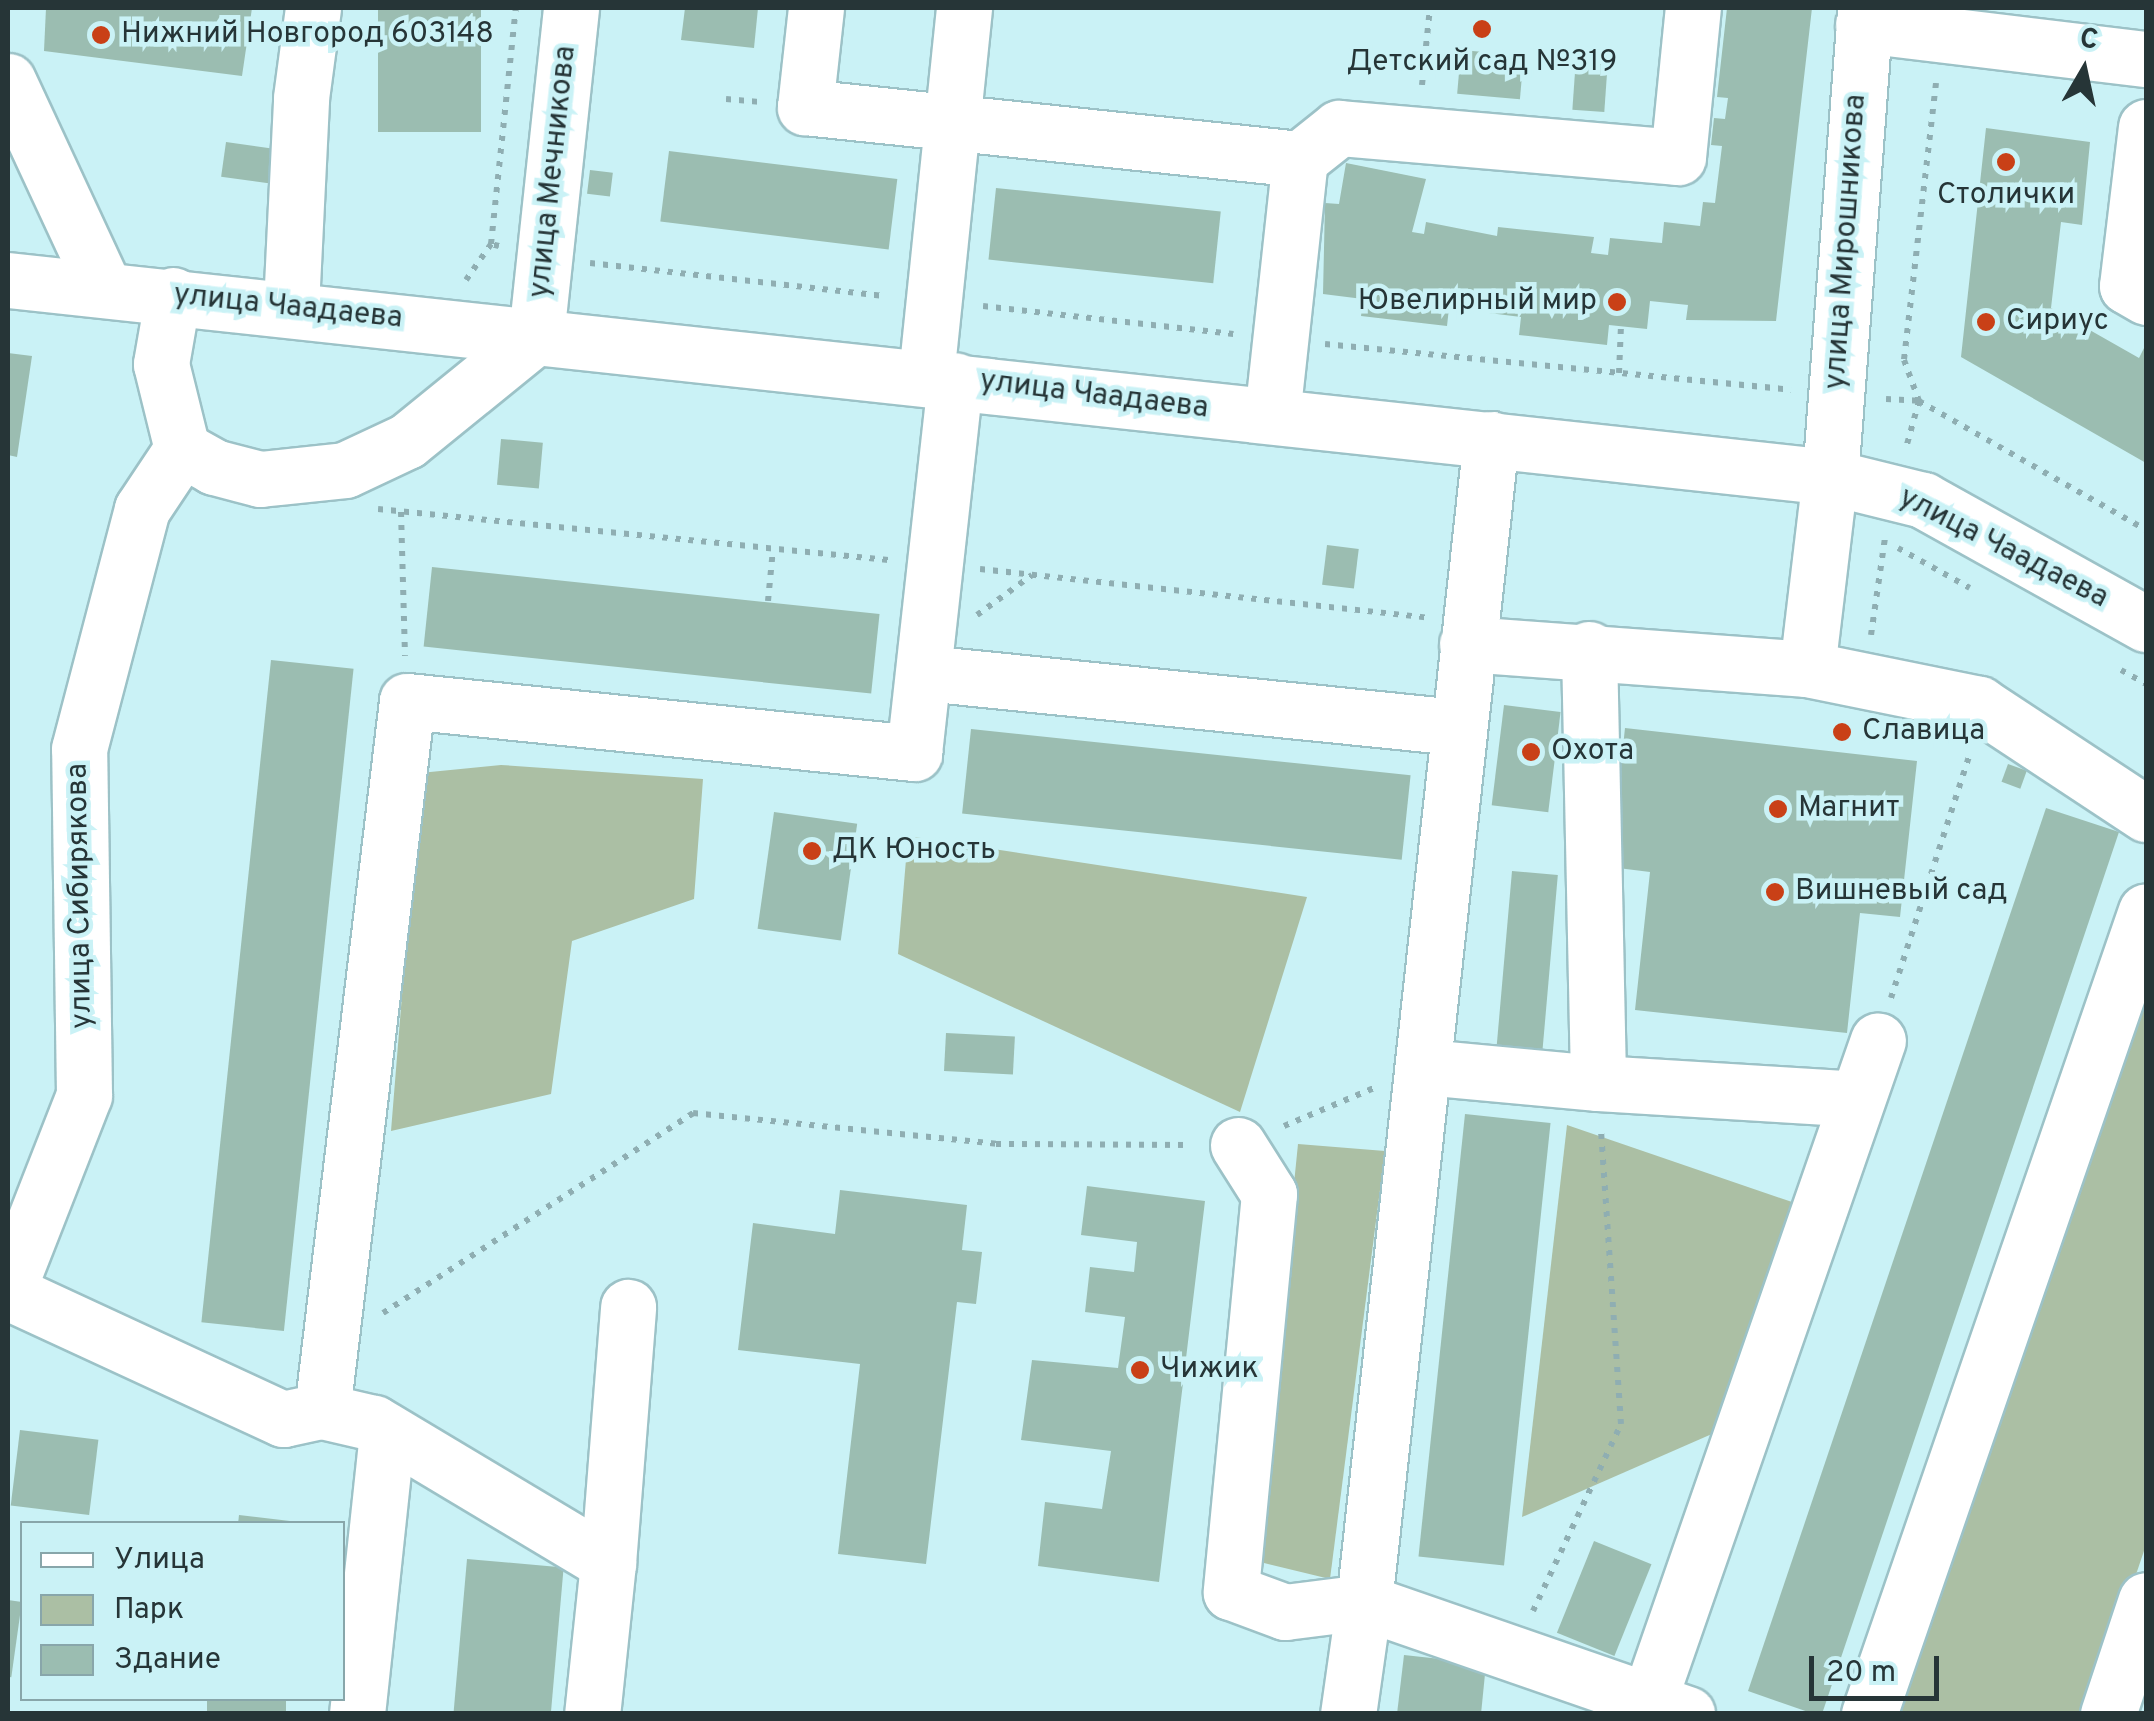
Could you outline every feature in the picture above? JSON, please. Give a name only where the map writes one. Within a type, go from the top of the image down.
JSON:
[{"type":"street","points":[[292,306],[301,98],[313,8]]},
{"type":"street","name":"улица Мечникова","points":[[536,336],[571,8]]},
{"type":"street","points":[[816,8],[805,106],[1300,159],[1339,128],[1678,157],[1693,8]]},
{"type":"street","points":[[322,1411],[407,701],[914,754],[925,674],[951,124],[964,8]]},
{"type":"street","points":[[1864,16],[1942,31],[2146,59]]},
{"type":"street","name":"улица Мирошникова","points":[[1807,668],[1830,478],[1864,16]]},
{"type":"street","points":[[8,82],[104,288]]},
{"type":"street","points":[[2146,126],[2127,286],[2146,296]]},
{"type":"street","points":[[1272,416],[1300,159]]},
{"type":"street","name":"улица Чаадаева","points":[[8,280],[292,306],[1830,478],[1923,500],[2146,624]]},
{"type":"street","points":[[173,296],[161,364],[182,449],[214,467],[260,479],[345,470],[407,441],[536,336]]},
{"type":"street","points":[[1345,1706],[1364,1602],[1491,439]]},
{"type":"street","name":"улица Сибирякова","points":[[8,1291],[84,1095],[79,750],[142,509],[182,449]]},
{"type":"street","points":[[1467,644],[1589,649],[1807,668],[1988,710],[2146,814]]},
{"type":"street","points":[[1589,649],[1598,1083]]},
{"type":"street","points":[[925,674],[1457,728]]},
{"type":"street","points":[[1869,1714],[2146,910]]},
{"type":"street","points":[[1238,1145],[1269,1194],[1231,1592],[1285,1612],[1364,1602],[1660,1709],[1878,1040]]},
{"type":"street","points":[[1425,1067],[1598,1083],[1856,1099]]},
{"type":"street","points":[[8,1291],[283,1419],[322,1411],[374,1423],[608,1563]]},
{"type":"street","points":[[592,1714],[628,1307]]},
{"type":"street","points":[[357,1714],[387,1432]]},
{"type":"street","points":[[2108,1714],[2146,1600]]},
{"type":"path","points":[[1418,136],[1430,8]]},
{"type":"path","points":[[1942,31],[1904,360],[1919,401],[2146,530]]},
{"type":"path","points":[[1619,373],[1621,326]]},
{"type":"path","points":[[401,512],[407,701]]},
{"type":"path","points":[[768,600],[773,549]]},
{"type":"path","points":[[1878,1040],[1953,790],[1988,710]]},
{"type":"path","points":[[332,1346],[693,1113],[996,1144],[1238,1145],[1425,1067]]},
{"type":"path","points":[[1513,1653],[1621,1424],[1598,1083]]},
{"type":"green space","points":[[501,765],[703,779],[694,899],[572,941],[551,1094],[391,1131],[420,773]]},
{"type":"green space","points":[[908,836],[1307,897],[1240,1112],[898,954]]},
{"type":"green space","points":[[2146,942],[2146,1545],[2089,1713],[1888,1714]]},
{"type":"green space","points":[[1567,1125],[1792,1202],[1721,1430],[1522,1517]]},
{"type":"green space","points":[[1298,1144],[1385,1151],[1330,1579],[1256,1561]]},
{"type":"building","points":[[46,8],[252,8],[242,76],[44,51]]},
{"type":"building","points":[[378,8],[481,8],[481,132],[378,132]]},
{"type":"building","points":[[685,8],[758,8],[754,48],[681,40]]},
{"type":"building","points":[[1727,8],[1812,8],[1776,321],[1686,320],[1688,305],[1650,301],[1647,329],[1609,325],[1607,345],[1519,335],[1521,317],[1449,308],[1447,326],[1361,316],[1363,299],[1323,294],[1325,203],[1339,204],[1346,163],[1426,179],[1412,232],[1424,234],[1426,222],[1497,236],[1498,227],[1594,237],[1591,253],[1608,255],[1610,238],[1662,243],[1664,222],[1700,226],[1703,202],[1715,203],[1722,146],[1711,145],[1714,118],[1725,119],[1728,98],[1717,97]]},
{"type":"building","points":[[1461,50],[1524,55],[1520,99],[1457,94]]},
{"type":"building","points":[[1576,58],[1608,60],[1604,112],[1572,110]]},
{"type":"building","points":[[1986,128],[2090,142],[2082,225],[2061,222],[2051,308],[2139,358],[2146,344],[2146,463],[1961,357]]},
{"type":"building","points":[[226,142],[282,150],[278,185],[221,177]]},
{"type":"building","points":[[669,151],[897,179],[889,250],[660,221]]},
{"type":"building","points":[[590,170],[613,173],[610,197],[587,194]]},
{"type":"building","points":[[996,188],[1221,212],[1213,283],[988,260]]},
{"type":"building","points":[[8,353],[32,356],[17,457],[8,455]]},
{"type":"building","points":[[501,439],[543,443],[539,488],[497,485]]},
{"type":"building","points":[[1327,545],[1359,549],[1354,589],[1322,585]]},
{"type":"building","points":[[432,567],[880,614],[871,694],[424,647]]},
{"type":"building","points":[[271,660],[354,669],[284,1331],[201,1322]]},
{"type":"building","points":[[1504,705],[1561,712],[1548,812],[1492,805]]},
{"type":"building","name":"Вишневый сад","points":[[1625,728],[1917,761],[1900,917],[1860,913],[1847,1033],[1635,1010],[1650,872],[1610,867]]},
{"type":"building","points":[[971,729],[1411,775],[1402,860],[962,814]]},
{"type":"building","points":[[2008,764],[2027,771],[2020,789],[2002,782]]},
{"type":"building","points":[[2046,808],[2119,832],[1822,1714],[1814,1714],[1748,1691]]},
{"type":"building","name":"ДК Юность","points":[[774,812],[857,824],[841,941],[758,929]]},
{"type":"building","points":[[1512,871],[1558,875],[1543,1049],[1497,1045]]},
{"type":"building","points":[[946,1033],[1015,1037],[1013,1075],[944,1071]]},
{"type":"building","points":[[1465,1114],[1551,1123],[1504,1566],[1418,1557]]},
{"type":"building","points":[[1087,1186],[1205,1201],[1159,1582],[1038,1566],[1045,1502],[1102,1509],[1111,1451],[1021,1440],[1032,1360],[1118,1368],[1125,1317],[1085,1312],[1090,1267],[1134,1272],[1137,1242],[1081,1235]]},
{"type":"building","points":[[840,1190],[967,1205],[962,1250],[982,1252],[976,1304],[957,1302],[926,1564],[838,1554],[860,1364],[738,1350],[753,1223],[835,1234]]},
{"type":"building","points":[[20,1430],[98,1440],[89,1515],[11,1505]]},
{"type":"building","points":[[239,1515],[290,1521],[238,1521]]},
{"type":"building","points":[[1594,1541],[1651,1564],[1614,1656],[1557,1633]]},
{"type":"building","points":[[467,1559],[564,1567],[551,1714],[453,1714]]},
{"type":"building","points":[[8,1600],[20,1602],[11,1677],[8,1677]]},
{"type":"building","points":[[1404,1655],[1486,1664],[1481,1714],[1397,1714]]},
{"type":"building","points":[[207,1701],[286,1701],[286,1714],[207,1714]]},
{"type":"place","name":"Детский сад №319","points":[[1482,29]]},
{"type":"place","name":"Нижний Новгород 603148","points":[[101,35]]},
{"type":"place","name":"Столички","points":[[2006,162]]},
{"type":"place","name":"Ювелирный мир","points":[[1617,302]]},
{"type":"place","name":"Сириус","points":[[1986,322]]},
{"type":"place","name":"Славица","points":[[1842,732]]},
{"type":"place","name":"Охота","points":[[1531,752]]},
{"type":"place","name":"Магнит","points":[[1778,809]]},
{"type":"place","name":"ДК Юность","points":[[812,851]]},
{"type":"place","name":"Вишневый сад","points":[[1775,892]]},
{"type":"place","name":"Чижик","points":[[1140,1370]]}]
